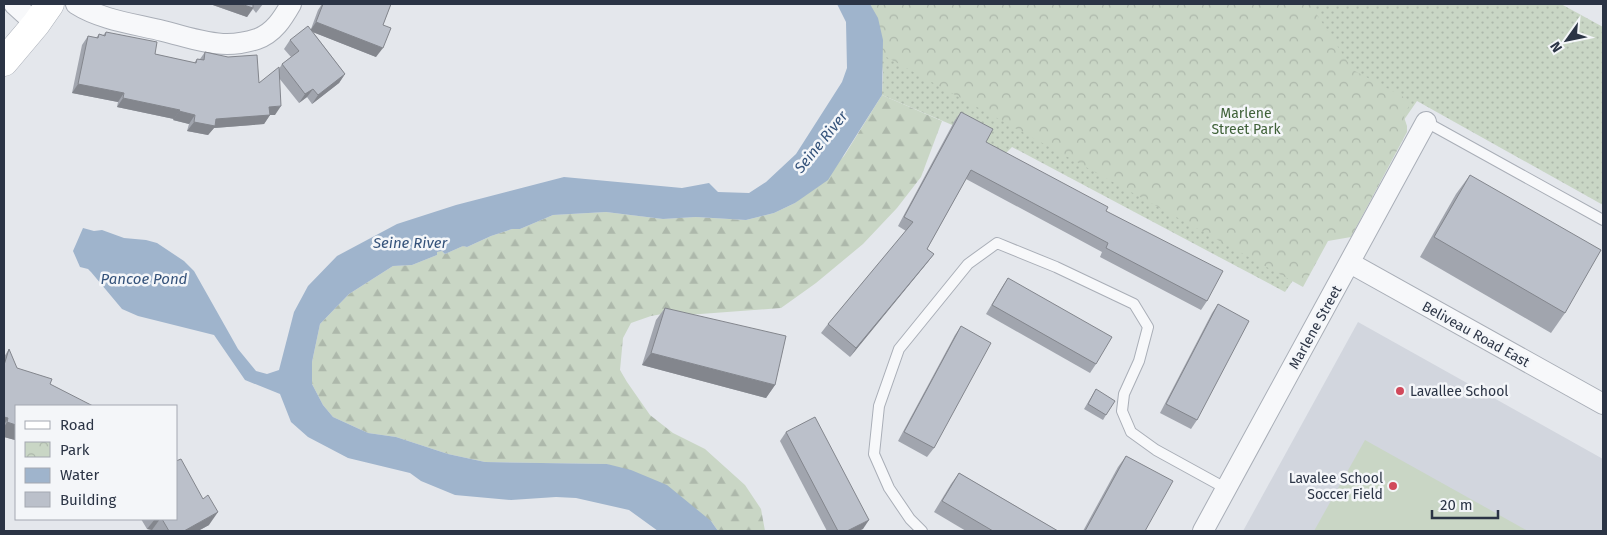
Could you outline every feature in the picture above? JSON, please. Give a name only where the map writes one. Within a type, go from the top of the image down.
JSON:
[{"type":"street","points":[[4,62],[43,14],[14,4]]},
{"type":"street","points":[[76,4],[85,10],[104,16],[204,41],[228,44],[252,40],[269,32],[282,20],[291,4]]},
{"type":"street","name":"Marlene Street","points":[[1202,531],[1227,489],[1426,122]]},
{"type":"street","name":"Beliveau Road East","points":[[1350,263],[1603,404]]},
{"type":"lane","points":[[1426,122],[1603,220]]},
{"type":"lane","points":[[922,531],[910,519],[889,488],[874,454],[878,406],[899,349],[968,264],[997,243],[1056,266],[1134,304],[1148,328],[1139,361],[1124,394],[1122,411],[1131,432],[1156,450],[1227,489]]},
{"type":"shaded area","name":"Lavallee School","points":[[1358,322],[1603,459],[1603,531],[1243,531]]},
{"type":"green space","name":"Marlene Street Park","points":[[862,4],[1310,4],[1353,70],[1411,101],[1404,117],[1407,132],[1351,237],[1328,241],[1303,287],[881,54]]},
{"type":"green space","name":"Marlene Street Park","points":[[870,4],[1561,4],[1603,27],[1603,205],[1417,101],[1285,292],[1012,147],[1005,154],[971,133],[882,95],[883,72]]},
{"type":"green space","points":[[882,95],[942,121],[921,177],[897,208],[863,244],[816,283],[781,308],[687,315],[668,313],[651,316],[631,323],[623,338],[620,370],[650,415],[673,433],[705,449],[745,485],[761,509],[765,531],[718,531],[711,521],[607,464],[485,462],[448,454],[396,437],[368,433],[333,417],[323,405],[312,384],[312,362],[320,324],[349,294],[393,266],[412,265],[437,255],[436,252],[442,251],[445,254],[512,229],[520,229],[553,215],[606,212],[663,219],[696,217],[746,220],[774,213],[795,203],[844,156]]},
{"type":"green space","name":"Lavalee School Soccer Field","points":[[1365,440],[1528,531],[1314,531]]},
{"type":"water","name":"Seine River","points":[[837,4],[870,4],[878,18],[883,40],[882,95],[828,180],[795,203],[774,213],[746,220],[696,217],[663,219],[606,212],[553,215],[520,229],[512,229],[491,236],[467,247],[463,246],[445,254],[442,251],[437,252],[437,255],[412,265],[393,266],[349,294],[320,324],[312,362],[312,384],[323,405],[333,417],[368,433],[396,437],[448,454],[485,462],[607,464],[631,470],[667,485],[711,521],[718,531],[658,531],[629,510],[576,498],[556,497],[511,500],[455,495],[421,481],[410,473],[348,458],[308,437],[291,422],[280,394],[245,380],[214,335],[138,316],[122,309],[88,269],[80,267],[73,251],[83,228],[94,231],[102,230],[124,238],[157,243],[184,261],[194,271],[238,349],[256,371],[267,374],[279,370],[294,312],[308,286],[337,256],[397,224],[456,205],[564,177],[682,188],[709,183],[718,192],[749,193],[766,182],[796,154],[842,82],[847,68],[846,22]]},
{"type":"building","points":[[241,4],[253,4],[253,8]]},
{"type":"building","points":[[323,4],[391,4],[383,25],[391,28],[383,48],[316,22]]},
{"type":"building","points":[[308,26],[345,74],[318,95],[313,89],[305,94],[282,64],[299,51],[290,40]]},
{"type":"building","points":[[106,32],[157,42],[155,54],[196,63],[197,59],[204,60],[205,52],[228,57],[257,55],[259,83],[279,67],[281,106],[269,107],[270,115],[216,119],[215,126],[194,122],[195,115],[180,110],[123,98],[124,93],[78,84],[88,36],[98,38],[99,34],[105,36]]},
{"type":"building","points":[[961,112],[993,129],[986,142],[1108,207],[1106,211],[1223,271],[1207,301],[1106,248],[1108,243],[971,170],[927,249],[934,254],[856,348],[828,324],[913,222],[904,217]]},
{"type":"building","points":[[1470,175],[1601,250],[1565,313],[1434,237]]},
{"type":"building","points":[[1008,278],[1112,337],[1096,364],[992,305]]},
{"type":"building","points":[[1218,304],[1249,321],[1197,420],[1166,404]]},
{"type":"building","points":[[665,308],[786,336],[775,385],[651,353]]},
{"type":"building","points":[[961,326],[991,343],[934,448],[904,432]]},
{"type":"building","points":[[9,349],[17,368],[52,379],[50,384],[91,405],[15,405],[15,425],[7,422],[8,418],[4,417],[4,365]]},
{"type":"building","points":[[1096,389],[1115,401],[1106,415],[1088,404]]},
{"type":"building","points":[[815,417],[869,520],[847,531],[838,531],[786,432]]},
{"type":"building","points":[[1126,456],[1173,481],[1145,531],[1085,531]]},
{"type":"building","points":[[181,459],[203,499],[208,495],[218,512],[184,531],[169,531],[163,520],[178,520],[178,460]]},
{"type":"building","points":[[959,473],[1058,531],[993,531],[942,501]]},
{"type":"place","name":"Lavallee School","points":[[1400,391]]},
{"type":"place","name":"Lavalee School Soccer Field","points":[[1393,486]]},
{"type":"water label","name":"Pancoe Pond","points":[[144,279]]}]
